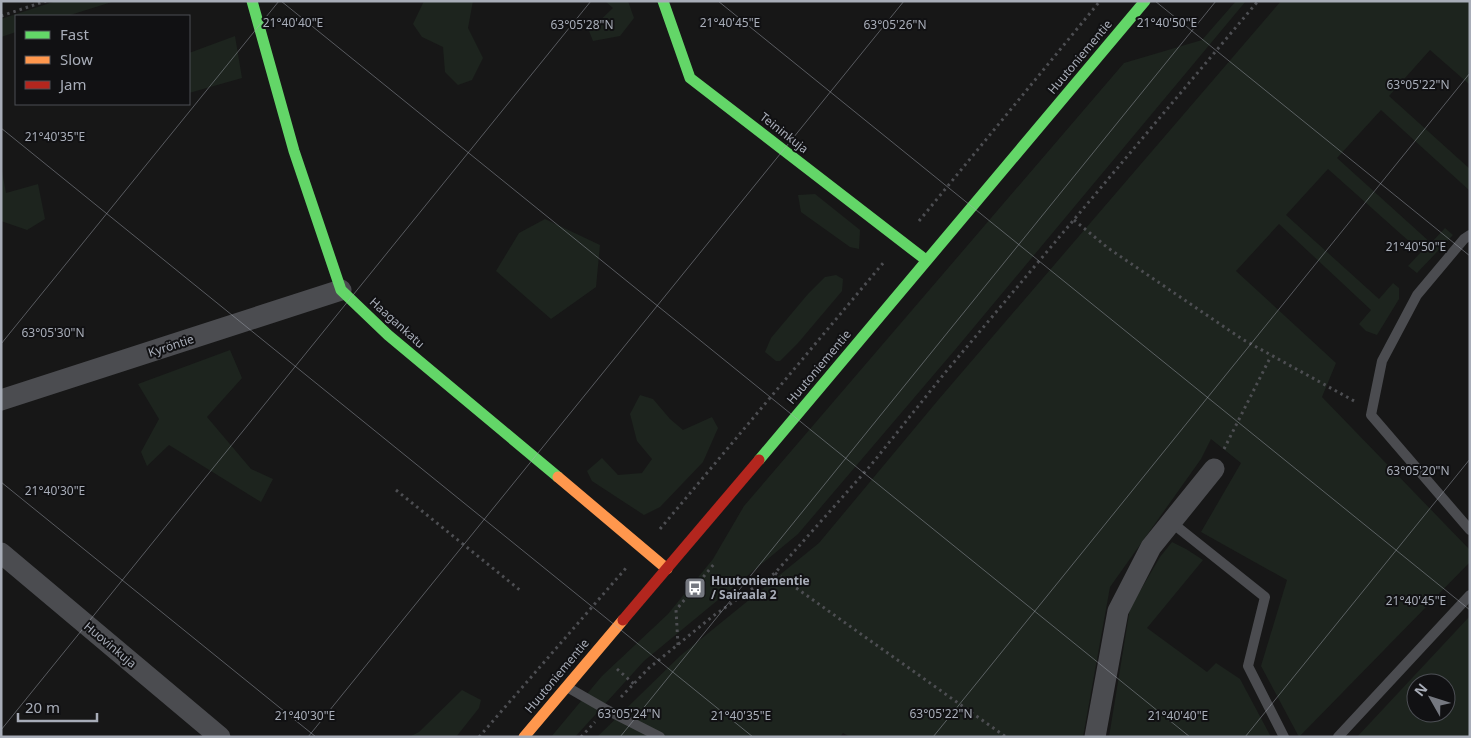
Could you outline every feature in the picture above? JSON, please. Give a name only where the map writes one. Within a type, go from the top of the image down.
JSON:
[{"type":"street","name":"Haagankatu","points":[[252,1],[294,151],[341,290],[388,335],[667,569]]},
{"type":"street","name":"Teininkuja","points":[[663,1],[690,78],[926,260]]},
{"type":"street","name":"Huutoniementie","points":[[524,737],[1146,1]]},
{"type":"street","name":"Kyröntie","points":[[1,400],[341,290]]},
{"type":"street","points":[[1095,737],[1118,611],[1151,547],[1214,469]]},
{"type":"street","name":"Huovinkuja","points":[[1,553],[220,737]]},
{"type":"lane","points":[[1470,235],[1464,239],[1417,295],[1382,361],[1371,415],[1470,530]]},
{"type":"lane","points":[[1171,522],[1265,597],[1248,666],[1284,737]]},
{"type":"lane","points":[[1338,737],[1470,595]]},
{"type":"lane","points":[[566,687],[660,737]]},
{"type":"path","points":[[1,16],[46,1]]},
{"type":"path","points":[[479,737],[643,550],[1100,1]]},
{"type":"path","points":[[581,737],[649,668],[713,616],[775,573],[871,465],[944,374],[1258,1]]},
{"type":"path","points":[[1074,220],[1108,248],[1242,339],[1359,404],[1372,408]]},
{"type":"path","points":[[1214,469],[1271,356]]},
{"type":"path","points":[[396,490],[522,592]]},
{"type":"path","points":[[678,645],[676,610],[714,564]]},
{"type":"path","points":[[775,573],[1006,737]]},
{"type":"shaded area","points":[[56,1],[115,1],[70,15],[15,15],[15,32],[1,37],[1,19]]},
{"type":"shaded area","points":[[424,1],[473,1],[468,28],[483,58],[472,80],[458,85],[445,72],[443,47],[422,37],[413,24]]},
{"type":"shaded area","points":[[605,1],[628,1],[634,18],[620,36],[593,41],[589,31],[613,8]]},
{"type":"shaded area","points":[[1236,1],[1246,1],[954,351],[798,534],[644,661],[575,737],[551,737],[602,676],[668,614],[713,559],[744,506],[1124,63],[1202,40]]},
{"type":"shaded area","points":[[1281,1],[1470,1],[1470,85],[1430,50],[1389,96],[1470,169],[1470,191],[1381,110],[1337,158],[1431,243],[1445,228],[1453,235],[1417,273],[1408,266],[1421,252],[1328,169],[1286,215],[1379,299],[1393,283],[1399,288],[1399,299],[1377,335],[1366,331],[1359,324],[1371,310],[1279,224],[1236,271],[1336,363],[1322,397],[1470,550],[1470,562],[1299,737],[1261,666],[1287,580],[1201,532],[1241,463],[1211,439],[1201,459],[1110,587],[1083,737],[850,737],[843,733],[840,737],[597,737],[680,656],[819,543],[939,399]]},
{"type":"shaded area","points":[[235,36],[242,78],[190,93],[190,53]]},
{"type":"shaded area","points":[[1,166],[6,193],[38,184],[45,219],[27,230],[1,221]]},
{"type":"shaded area","points":[[815,194],[860,230],[859,249],[850,247],[801,212],[798,195]]},
{"type":"shaded area","points":[[545,219],[600,245],[596,287],[551,319],[496,271],[519,233]]},
{"type":"shaded area","points":[[836,275],[843,279],[842,291],[798,343],[780,361],[776,361],[765,352],[771,338],[825,277]]},
{"type":"shaded area","points":[[230,350],[242,378],[207,417],[251,469],[273,479],[261,502],[169,445],[147,466],[141,452],[159,419],[138,384]]},
{"type":"shaded area","points":[[640,395],[653,399],[670,419],[683,430],[712,417],[718,428],[703,462],[660,507],[644,515],[592,481],[587,471],[602,458],[618,475],[642,473],[652,459],[637,441],[630,414]]},
{"type":"shaded area","points":[[1172,542],[1203,560],[1147,628],[1207,672],[1216,663],[1240,679],[1271,737],[1109,737],[1130,608],[1160,557]]},
{"type":"shaded area","points":[[1470,616],[1470,737],[1357,737],[1406,685],[1406,723],[1456,723],[1456,673],[1417,673]]},
{"type":"shaded area","points":[[462,690],[481,700],[479,708],[456,737],[409,737],[419,732]]},
{"type":"traffic: fast","points":[[252,1],[294,151],[341,290],[388,335],[558,477]]},
{"type":"traffic: fast","points":[[663,1],[690,78],[926,260]]},
{"type":"traffic: fast","points":[[759,460],[1145,1]]},
{"type":"traffic: slow","points":[[558,477],[667,569]]},
{"type":"traffic: slow","points":[[524,737],[623,620]]},
{"type":"traffic: jam","points":[[623,620],[759,460]]},
{"type":"place","name":"Huutoniementie / Sairaala 2","points":[[695,588]]}]
